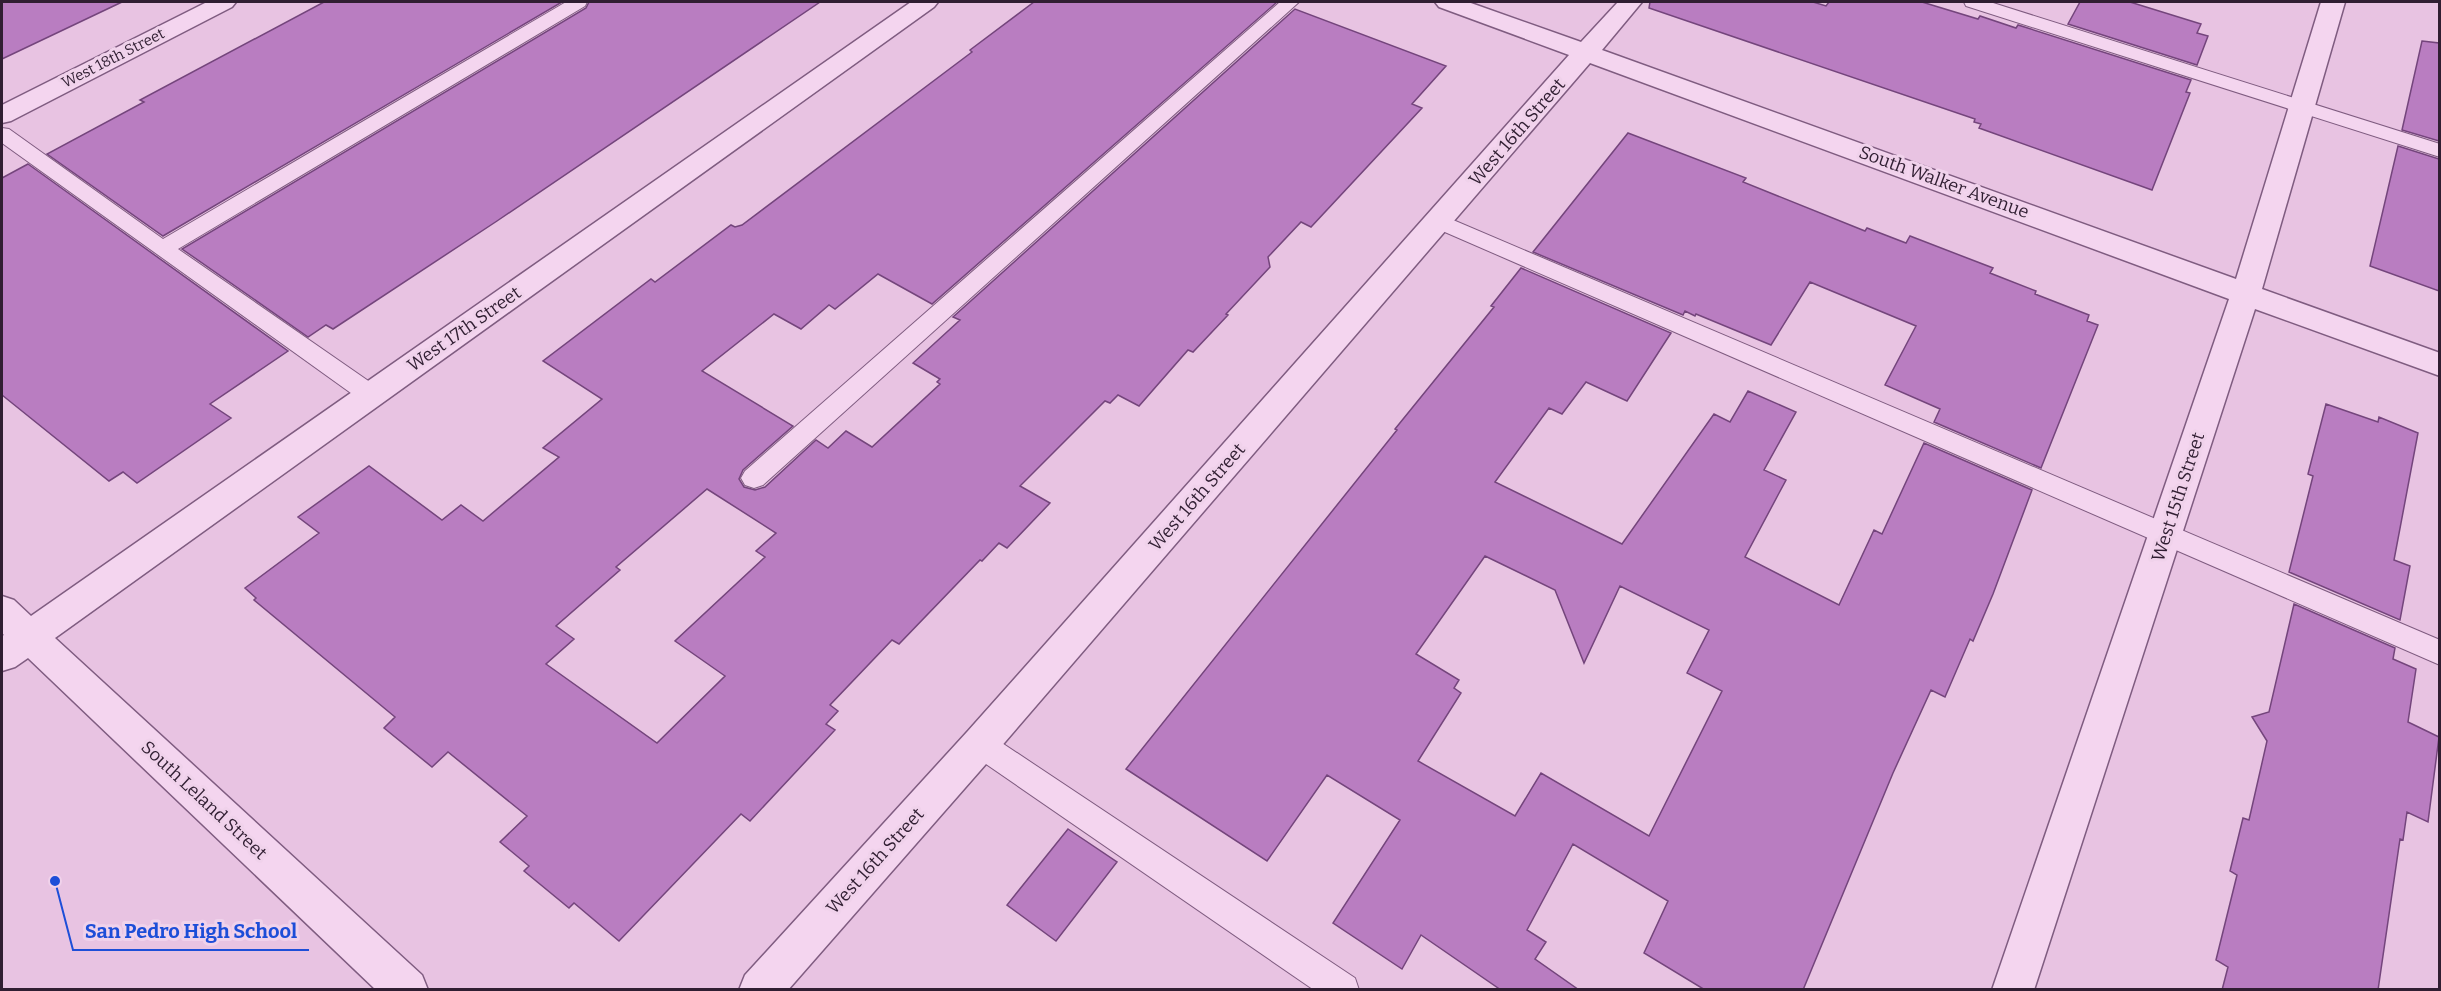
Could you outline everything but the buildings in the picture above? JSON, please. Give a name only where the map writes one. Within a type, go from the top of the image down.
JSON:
[{"type":"street","name":"West 18th Street","points":[[2,115],[224,2]]},
{"type":"street","name":"West 17th Street","points":[[15,646],[926,2]]},
{"type":"street","name":"South Walker Avenue","points":[[1447,2],[2439,364]]},
{"type":"street","name":"West 16th Street","points":[[759,990],[980,744],[1630,2]]},
{"type":"street","name":"West 15th Street","points":[[2013,990],[2246,293],[2333,2]]},
{"type":"street","name":"South Leland Street","points":[[2,611],[15,646],[407,990]]},
{"type":"lane","points":[[162,249],[578,2]]},
{"type":"lane","points":[[754,478],[1290,2]]},
{"type":"lane","points":[[1973,2],[2439,150]]},
{"type":"lane","points":[[2,134],[371,395]]},
{"type":"lane","points":[[1439,221],[2439,653]]},
{"type":"lane","points":[[980,744],[1343,990]]},
{"type":"place","name":"San Pedro High School","points":[[55,881]]}]
